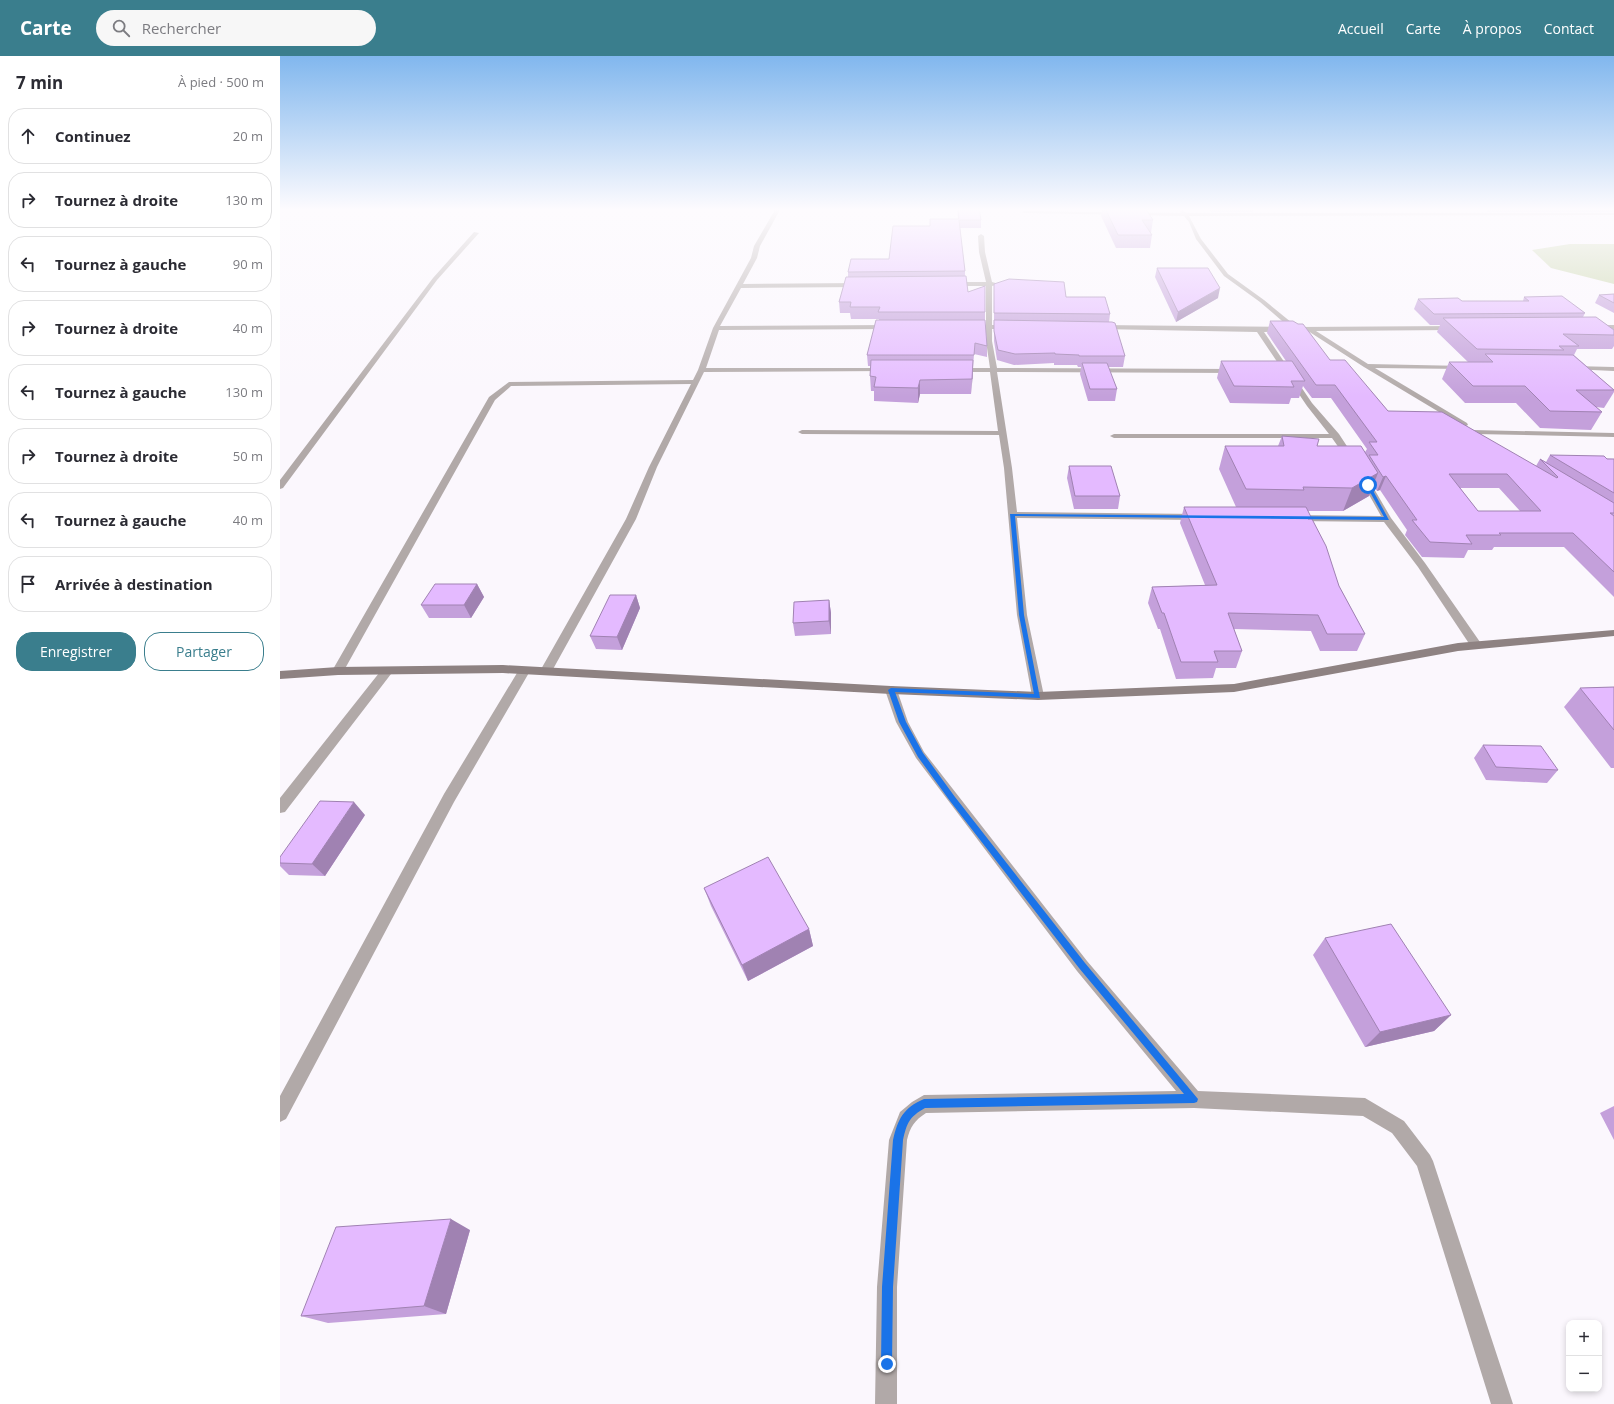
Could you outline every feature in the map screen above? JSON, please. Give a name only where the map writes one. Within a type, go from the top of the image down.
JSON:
[{"type":"main road","points":[[280,675],[338,671],[471,668],[891,690],[1038,696],[1234,688],[1458,647],[1614,633]]},
{"type":"street","points":[[280,486],[426,291],[443,271]]},
{"type":"street","points":[[546,671],[631,519],[653,467],[694,382],[702,370],[716,328],[747,271]]},
{"type":"street","points":[[986,271],[989,284],[988,327],[1008,468],[1022,615],[1038,696]]},
{"type":"street","points":[[1223,271],[1226,275],[1262,301],[1295,329]]},
{"type":"street","points":[[942,284],[1003,284]]},
{"type":"street","points":[[739,286],[864,285]]},
{"type":"street","points":[[716,328],[895,327]]},
{"type":"street","points":[[965,327],[1019,327]]},
{"type":"street","points":[[1096,327],[1258,330],[1465,328]]},
{"type":"street","points":[[1590,327],[1614,327]]},
{"type":"street","points":[[1309,329],[1488,441]]},
{"type":"street","points":[[1258,330],[1284,371],[1336,436],[1358,469],[1387,519],[1422,565],[1476,645]]},
{"type":"street","points":[[1366,366],[1474,367]]},
{"type":"street","points":[[1568,368],[1614,369]]},
{"type":"street","points":[[702,370],[890,370]]},
{"type":"street","points":[[953,370],[1240,371]]},
{"type":"street","points":[[338,671],[492,399],[509,384],[694,382]]},
{"type":"street","points":[[802,432],[1003,433]]},
{"type":"street","points":[[1475,432],[1614,434]]},
{"type":"street","points":[[1114,436],[1336,436]]},
{"type":"street","points":[[1012,515],[1203,517]]},
{"type":"street","points":[[1283,518],[1387,519]]},
{"type":"street","points":[[280,808],[387,671]]},
{"type":"street","points":[[280,1113],[449,798],[524,671]]},
{"type":"street","points":[[891,690],[902,722],[920,755],[1082,966],[1194,1099]]},
{"type":"street","points":[[886,1404],[887,1287],[898,1140],[902,1124],[910,1112],[924,1104],[1194,1099],[1365,1107],[1398,1127],[1424,1161],[1502,1404]]},
{"type":"green space","points":[[1562,271],[1614,271],[1614,284]]},
{"type":"building","points":[[848,271],[965,271],[848,272]]},
{"type":"building","points":[[1158,271],[1210,271],[1220,288],[1178,312]]},
{"type":"building","points":[[966,276],[968,292],[985,286],[985,312],[878,312],[880,307],[850,307],[851,302],[839,302],[846,277]]},
{"type":"building","points":[[1009,279],[1064,282],[1066,297],[1105,297],[1110,314],[994,313],[994,284]]},
{"type":"building","points":[[1614,294],[1614,303],[1599,295]]},
{"type":"building","points":[[1562,296],[1585,313],[1434,314],[1418,299],[1458,298],[1462,301],[1529,301],[1524,297]]},
{"type":"building","points":[[1596,317],[1614,330],[1614,335],[1563,334],[1579,346],[1559,346],[1564,350],[1477,349],[1443,318]]},
{"type":"building","points":[[876,320],[985,320],[987,346],[975,343],[974,355],[867,355]]},
{"type":"building","points":[[994,320],[1112,322],[1115,323],[1125,356],[1079,356],[1055,353],[1015,354],[998,350],[994,331]]},
{"type":"building","points":[[1270,321],[1293,321],[1298,324],[1303,324],[1330,360],[1345,360],[1388,411],[1442,412],[1557,478],[1558,477],[1540,459],[1614,503],[1614,513],[1610,513],[1614,516],[1614,572],[1573,533],[1499,533],[1501,535],[1466,535],[1472,544],[1430,542],[1412,520],[1417,520],[1386,476],[1383,477],[1369,455],[1378,455],[1369,442],[1377,442],[1335,385],[1316,385]],"holes":[[[1449,474],[1507,474],[1541,511],[1478,511]]]},
{"type":"building","points":[[1485,354],[1573,355],[1614,390],[1576,390],[1602,412],[1550,411],[1525,386],[1473,386],[1449,362],[1493,362]]},
{"type":"building","points":[[871,360],[973,360],[972,379],[920,380],[918,388],[874,387],[876,377],[870,376]]},
{"type":"building","points":[[1221,361],[1292,361],[1305,381],[1291,381],[1294,387],[1234,386]]},
{"type":"building","points":[[1082,363],[1107,363],[1117,389],[1090,389]]},
{"type":"building","points":[[1282,436],[1319,439],[1317,446],[1361,446],[1378,473],[1352,488],[1303,487],[1304,490],[1246,489],[1225,446],[1284,446]]},
{"type":"building","points":[[1550,455],[1604,456],[1607,459],[1614,459],[1614,493]]},
{"type":"building","points":[[1069,466],[1111,466],[1120,496],[1075,496]]},
{"type":"building","points":[[1184,507],[1306,507],[1311,517],[1308,519],[1312,519],[1326,546],[1339,586],[1365,634],[1327,634],[1318,615],[1228,613],[1242,651],[1214,651],[1218,662],[1181,662],[1164,613],[1162,613],[1152,587],[1217,585]]},
{"type":"building","points":[[435,584],[477,584],[464,605],[421,605]]},
{"type":"building","points":[[610,595],[636,595],[617,637],[590,636]]},
{"type":"building","points":[[829,600],[829,621],[793,623],[794,602]]},
{"type":"building","points":[[1614,687],[1614,730],[1580,688]]},
{"type":"building","points":[[1483,745],[1541,746],[1558,770],[1496,767]]},
{"type":"building","points":[[320,801],[354,802],[312,864],[280,863],[280,857]]},
{"type":"building","points":[[768,857],[809,929],[742,965],[704,888]]},
{"type":"building","points":[[1391,924],[1451,1015],[1380,1032],[1325,938]]},
{"type":"building","points":[[451,1219],[424,1306],[301,1316],[336,1227]]},
{"type":"route","points":[[887,1364],[887,1287],[898,1140],[902,1124],[910,1112],[924,1104],[1194,1099],[1082,966],[920,755],[902,722],[891,690],[1038,696],[1022,615],[1012,515],[1387,519],[1368,485]]}]
